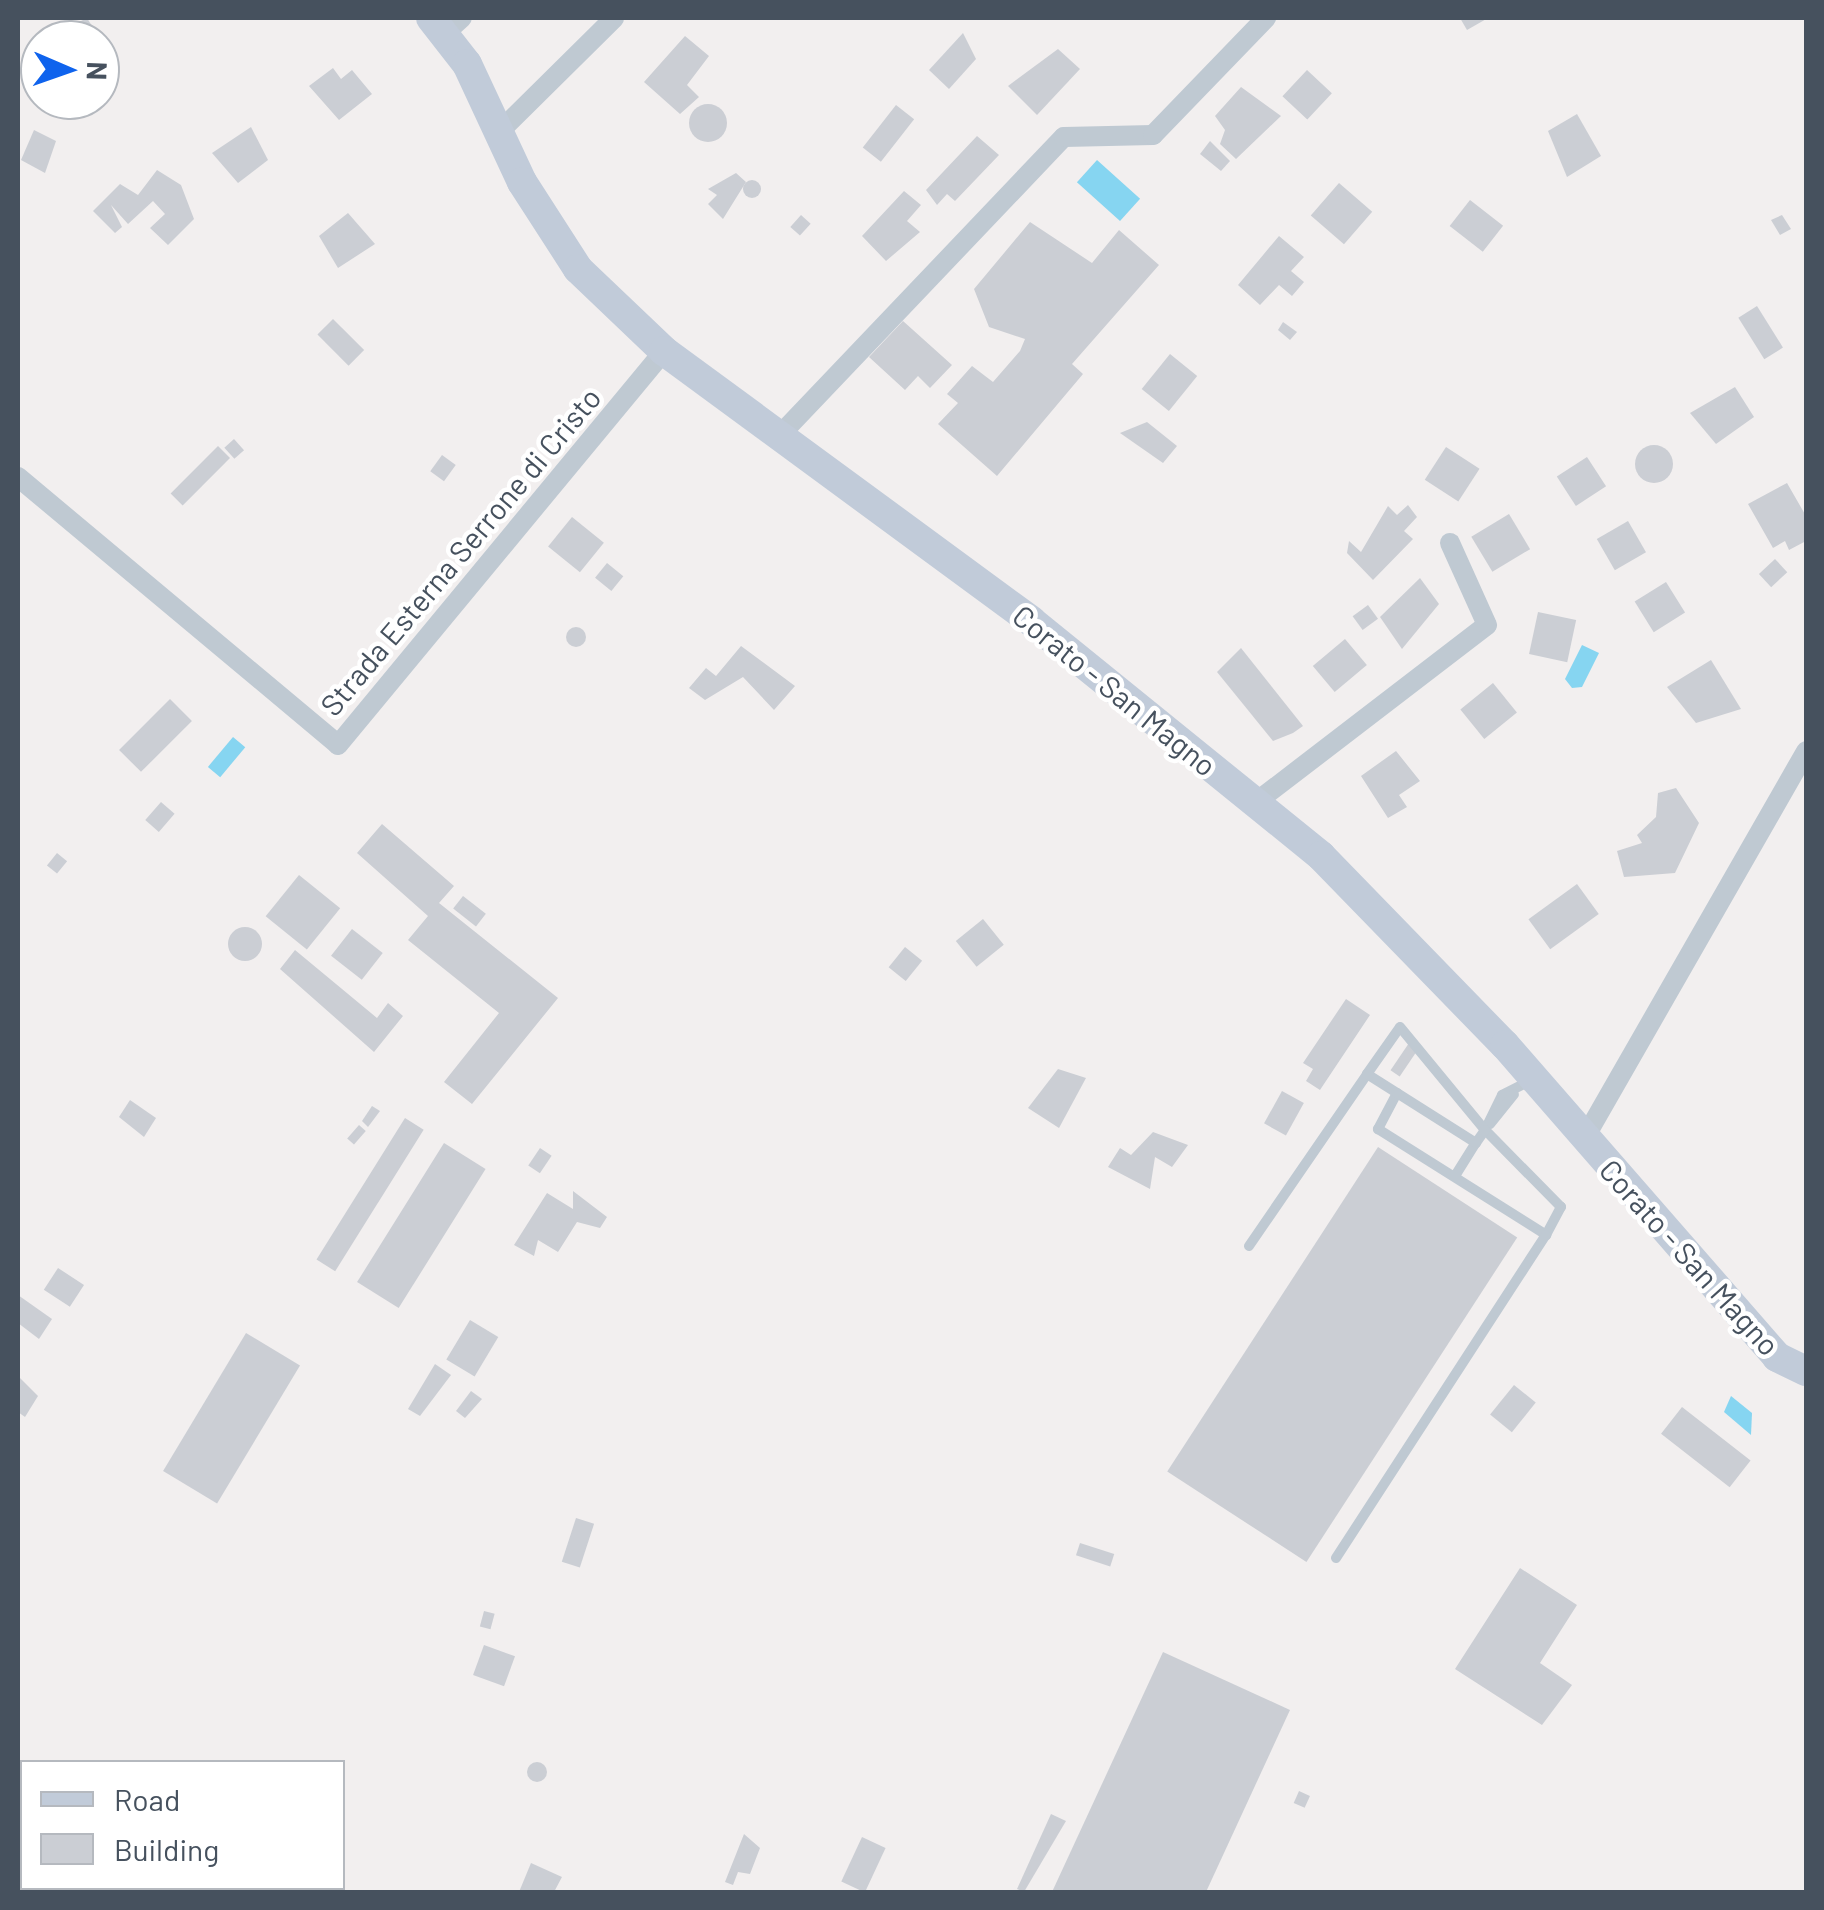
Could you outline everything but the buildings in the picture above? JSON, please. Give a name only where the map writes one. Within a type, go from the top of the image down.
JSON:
[{"type":"main road","name":"Corato - San Magno","points":[[446,23],[498,132],[578,269],[664,351],[1321,856],[1524,1086],[1584,1140],[1777,1357],[1806,1371]]},
{"type":"street","points":[[498,132],[614,18]]},
{"type":"street","points":[[779,436],[1064,138],[1153,135],[1266,18]]},
{"type":"street","name":"Strada Esterna Serrone di Cristo","points":[[18,477],[338,745],[664,351]]},
{"type":"street","points":[[1255,803],[1487,626],[1450,544]]},
{"type":"street","points":[[1584,1140],[1806,751]]},
{"type":"lane","points":[[1249,1246],[1367,1074],[1408,1028],[1488,1127],[1561,1207],[1336,1558]]},
{"type":"lane","points":[[1367,1074],[1476,1143]]},
{"type":"lane","points":[[1455,1176],[1488,1127],[1524,1086]]},
{"type":"lane","points":[[1397,1093],[1378,1129],[1546,1235]]},
{"type":"water","points":[[1097,160],[1140,199],[1120,221],[1077,182]]},
{"type":"water","points":[[1582,645],[1599,653],[1582,687],[1572,688],[1565,679]]},
{"type":"water","points":[[233,737],[245,747],[220,777],[208,767]]},
{"type":"water","points":[[1731,1396],[1752,1413],[1751,1435],[1724,1412]]}]
